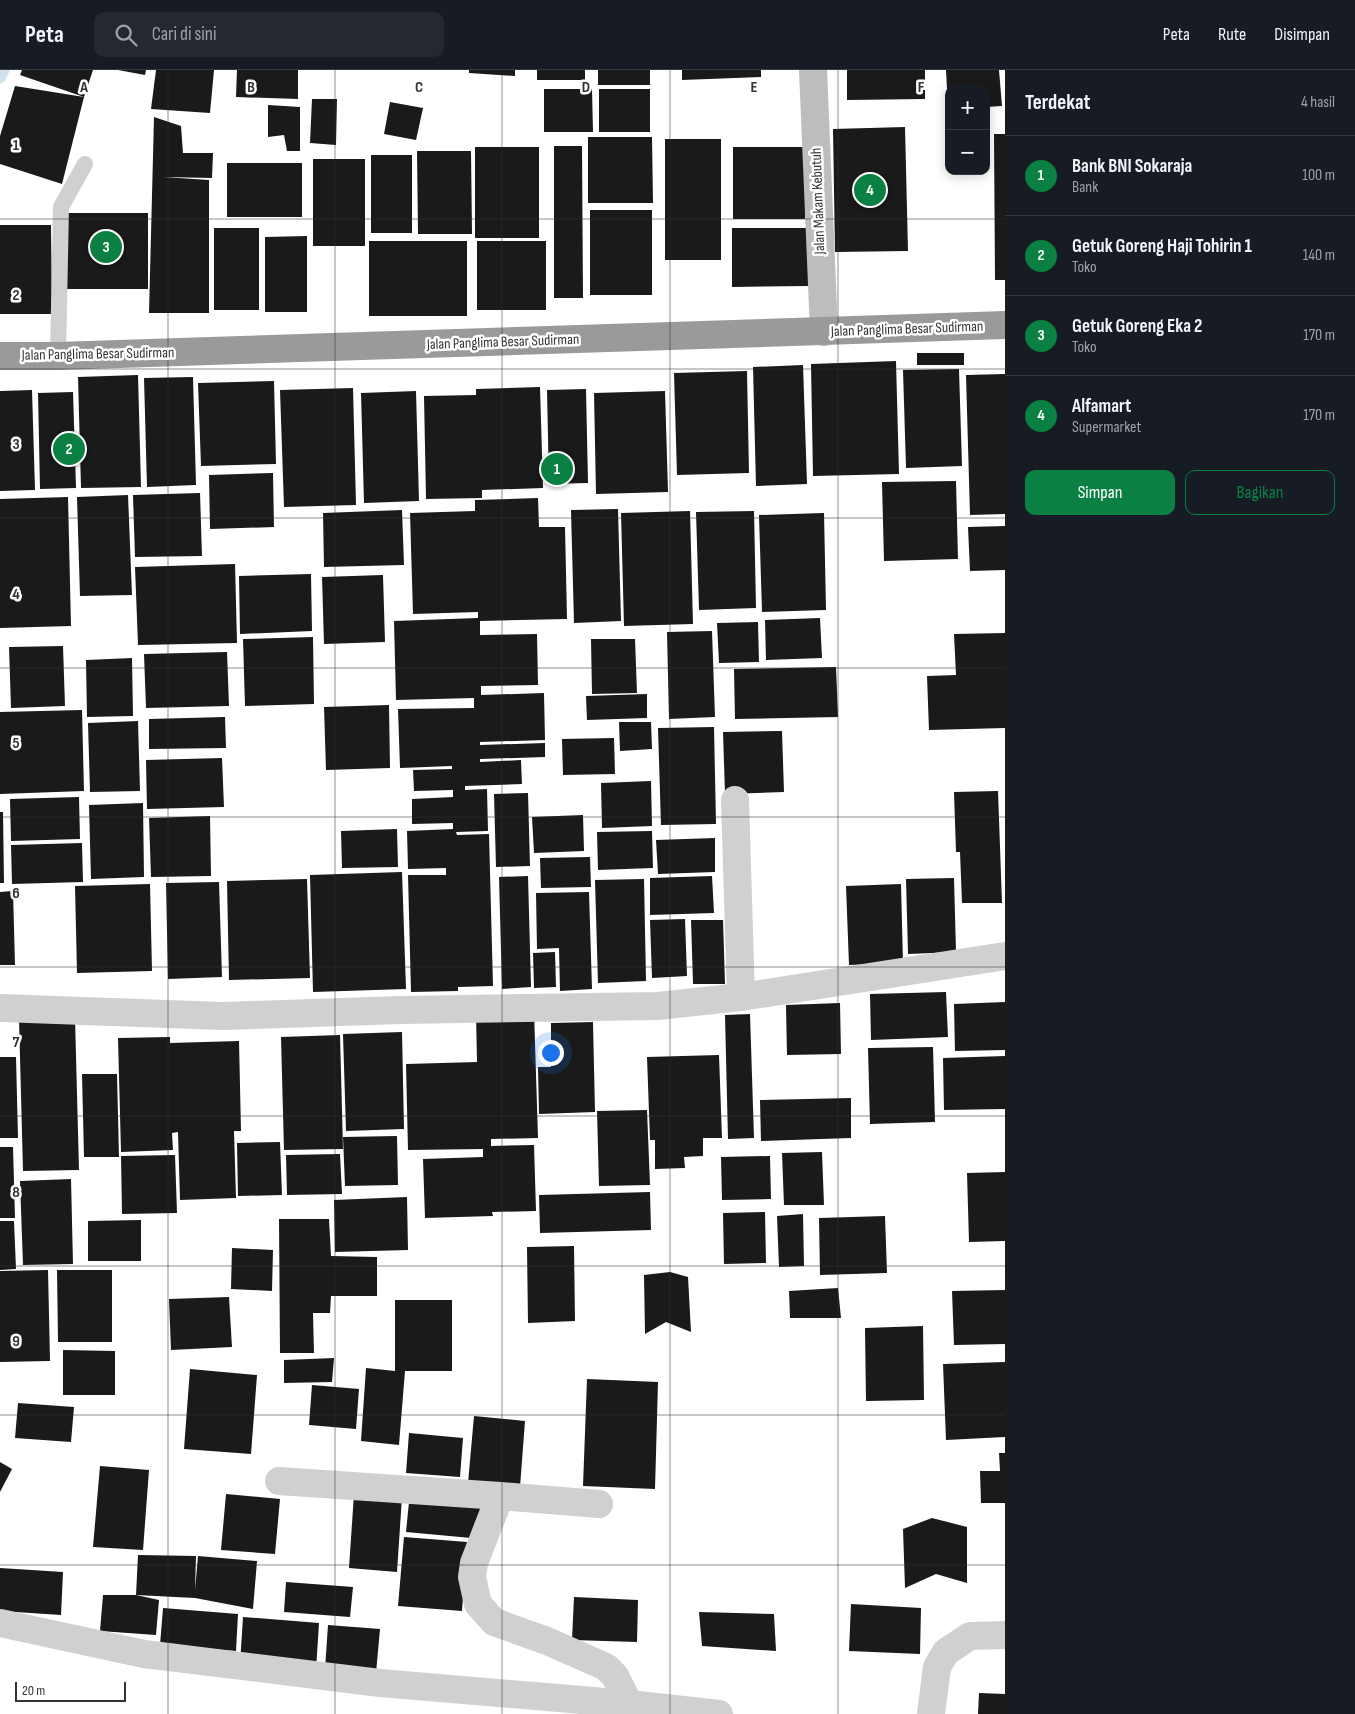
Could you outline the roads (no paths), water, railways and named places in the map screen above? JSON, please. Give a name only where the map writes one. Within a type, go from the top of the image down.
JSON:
[{"type":"highway","name":"Jalan Panglima Besar Sudirman","points":[[0,356],[58,356],[1005,325]]},
{"type":"street","name":"Jalan Makam Kebutuh","points":[[813,70],[824,332]]},
{"type":"street","points":[[735,800],[741,997]]},
{"type":"street","points":[[0,1008],[223,1016],[400,1010],[658,1006],[741,997],[1005,956]]},
{"type":"street","points":[[279,1481],[599,1504]]},
{"type":"street","points":[[500,1496],[474,1563],[472,1577],[478,1604],[494,1622],[547,1641],[606,1667],[615,1676],[629,1704]]},
{"type":"street","points":[[0,1623],[144,1654],[380,1683],[629,1704],[719,1714]]},
{"type":"street","points":[[931,1714],[937,1667],[946,1652],[970,1636],[1005,1635]]},
{"type":"lane","points":[[58,356],[61,207],[86,164]]},
{"type":"waterway","points":[[0,78],[4,70]]},
{"type":"place","name":"Alfamart","points":[[870,190]]},
{"type":"place","name":"Getuk Goreng Eka 2","points":[[106,247]]},
{"type":"place","name":"Getuk Goreng Haji Tohirin 1","points":[[69,449]]},
{"type":"place","name":"Bank BNI Sokaraja","points":[[557,469]]}]
